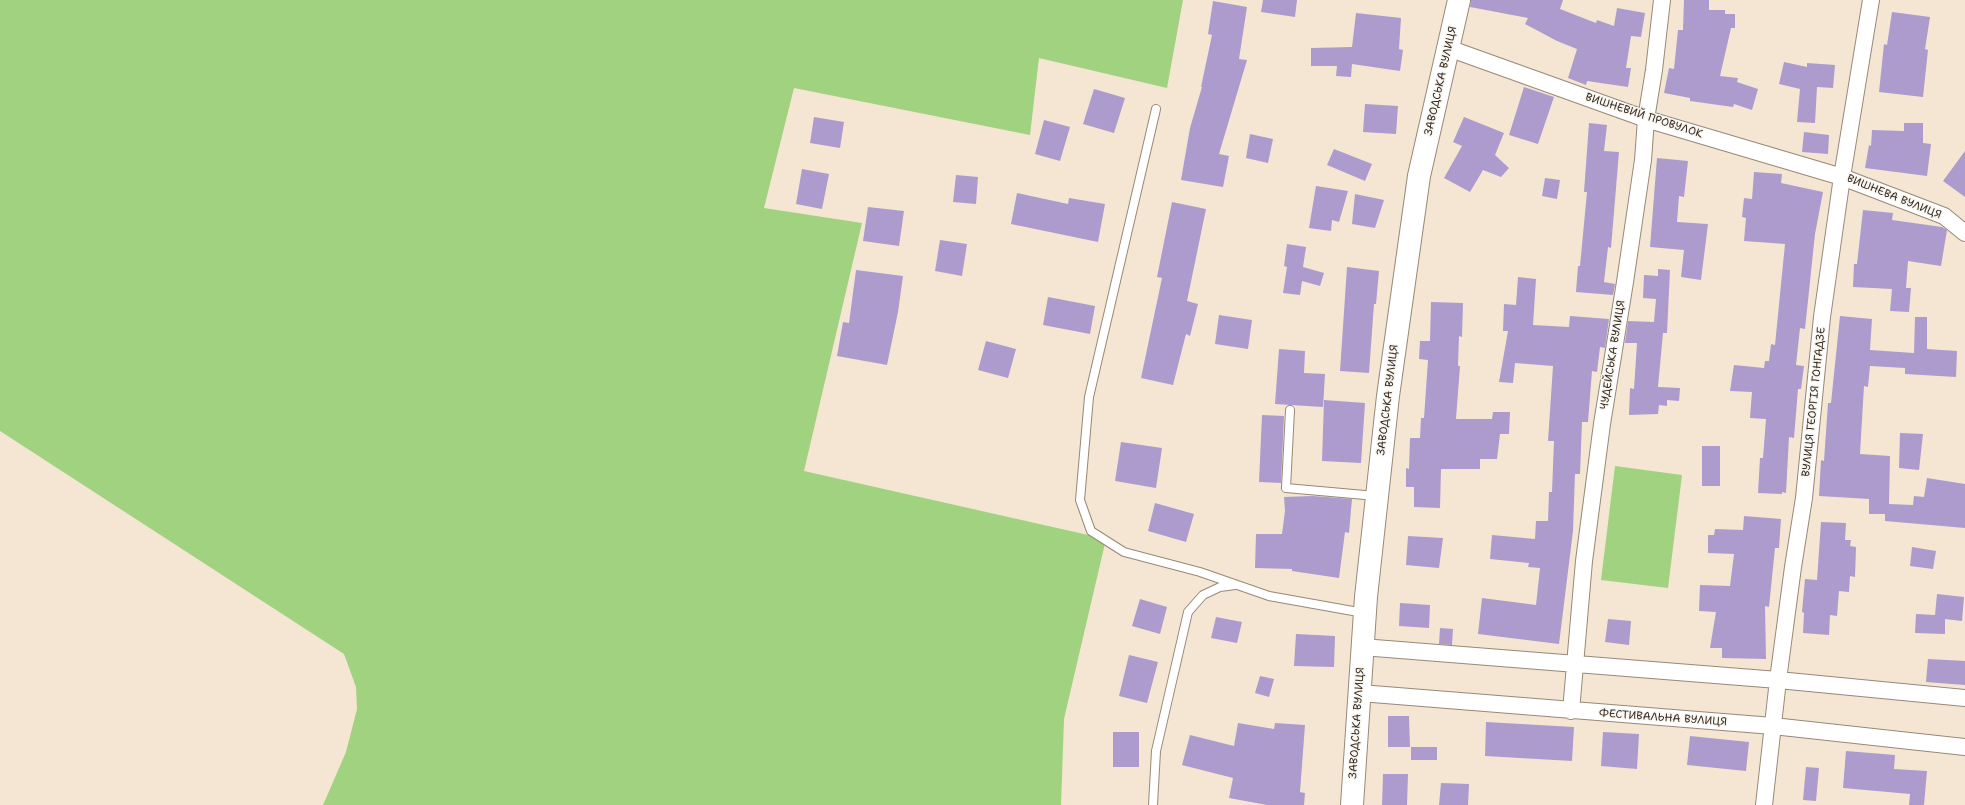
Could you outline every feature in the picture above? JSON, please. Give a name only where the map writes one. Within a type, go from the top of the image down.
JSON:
[{"type":"main road","name":"ЗАВОДСЬКА ВУЛИЦЯ","points":[[1352,805],[1362,647],[1388,396],[1419,176],[1459,0]]},
{"type":"street","name":"ЧУДЕЙСЬКА ВУЛИЦЯ","points":[[1571,711],[1584,561],[1600,439],[1643,160],[1646,119],[1654,70],[1662,0]]},
{"type":"street","name":"ВУЛИЦЯ ГЕОРГІЯ ГОНГАДЗЕ","points":[[1764,805],[1792,567],[1804,498],[1822,317],[1842,177],[1871,0]]},
{"type":"street","name":"ВИШНЕВИЙ ПРОВУЛОК","points":[[1448,48],[1646,119],[1842,177]]},
{"type":"street","name":"ВИШНЕВА ВУЛИЦЯ","points":[[1842,177],[1944,216],[1965,233]]},
{"type":"street","points":[[1362,647],[1778,680],[1965,698]]},
{"type":"street","name":"ФЕСТИВАЛЬНА ВУЛИЦЯ","points":[[1360,693],[1773,726],[1965,747]]},
{"type":"lane","points":[[1156,109],[1089,396],[1080,500],[1091,531],[1124,552],[1200,572],[1269,596],[1365,613]]},
{"type":"lane","points":[[1290,410],[1286,488],[1377,496]]},
{"type":"lane","points":[[1153,805],[1156,751],[1188,612],[1203,595],[1220,587],[1233,585],[1245,587]]},
{"type":"green space","points":[[0,0],[1183,0],[1167,88],[1039,58],[1030,135],[794,88],[764,208],[862,223],[804,471],[1106,539],[1064,719],[1061,805],[323,805],[346,752],[357,709],[356,687],[344,654],[0,431]]},
{"type":"green space","points":[[1615,466],[1682,475],[1668,588],[1601,580]]},
{"type":"building","points":[[1263,0],[1297,0],[1295,17],[1261,12]]},
{"type":"building","points":[[1471,0],[1563,0],[1560,9],[1596,23],[1597,20],[1614,26],[1617,8],[1645,13],[1641,37],[1631,36],[1626,68],[1631,68],[1628,87],[1587,81],[1586,85],[1568,78],[1577,49],[1557,41],[1525,24],[1528,18],[1470,7]]},
{"type":"building","points":[[1684,0],[1709,0],[1709,10],[1725,10],[1725,14],[1735,14],[1735,28],[1731,28],[1720,76],[1738,78],[1737,82],[1758,89],[1752,110],[1734,104],[1733,107],[1690,101],[1690,98],[1664,93],[1669,68],[1674,69],[1678,30],[1683,30]]},
{"type":"building","points":[[1213,1],[1247,7],[1239,59],[1247,60],[1219,154],[1229,156],[1223,187],[1181,180],[1190,128],[1202,87],[1212,35],[1208,34]]},
{"type":"building","points":[[1892,12],[1930,17],[1925,49],[1928,50],[1923,97],[1879,92],[1884,44],[1887,45]]},
{"type":"building","points":[[1356,13],[1401,18],[1399,49],[1403,50],[1400,71],[1352,64],[1351,77],[1336,76],[1337,66],[1311,66],[1311,48],[1352,47]]},
{"type":"building","points":[[1784,62],[1807,67],[1807,63],[1835,65],[1833,88],[1817,87],[1815,123],[1797,122],[1800,89],[1779,84]]},
{"type":"building","points":[[1524,87],[1554,97],[1538,144],[1509,135]]},
{"type":"building","points":[[1094,89],[1125,98],[1114,133],[1083,124]]},
{"type":"building","points":[[1365,104],[1398,106],[1396,134],[1363,132]]},
{"type":"building","points":[[814,117],[844,122],[840,148],[810,143]]},
{"type":"building","points":[[1464,117],[1504,133],[1495,155],[1509,168],[1501,177],[1483,170],[1470,192],[1444,178],[1462,146],[1453,142]]},
{"type":"building","points":[[1044,120],[1070,127],[1060,161],[1035,154]]},
{"type":"building","points":[[1589,123],[1607,125],[1604,151],[1619,152],[1611,248],[1608,247],[1604,282],[1615,284],[1613,295],[1576,292],[1587,192],[1584,192]]},
{"type":"building","points":[[1904,123],[1923,123],[1923,143],[1931,144],[1927,176],[1865,168],[1869,145],[1871,146],[1872,130],[1904,131]]},
{"type":"building","points":[[1804,132],[1829,135],[1828,154],[1802,152]]},
{"type":"building","points":[[1250,134],[1273,139],[1268,163],[1246,158]]},
{"type":"building","points":[[1334,149],[1372,164],[1365,181],[1327,165]]},
{"type":"building","points":[[1965,151],[1965,197],[1943,181]]},
{"type":"building","points":[[1657,158],[1688,161],[1684,197],[1679,196],[1677,222],[1708,224],[1701,280],[1681,277],[1684,250],[1650,247]]},
{"type":"building","points":[[802,169],[829,174],[822,209],[796,204]]},
{"type":"building","points":[[1754,172],[1782,174],[1781,183],[1823,192],[1815,234],[1805,329],[1800,328],[1796,365],[1804,366],[1801,389],[1798,389],[1794,438],[1789,437],[1786,493],[1782,492],[1782,494],[1758,493],[1760,458],[1763,458],[1766,419],[1750,418],[1752,392],[1730,391],[1734,365],[1764,368],[1765,361],[1769,361],[1771,344],[1775,345],[1785,244],[1744,241],[1746,218],[1742,217],[1744,198],[1752,199]]},
{"type":"building","points":[[956,175],[978,177],[976,204],[953,202]]},
{"type":"building","points":[[1545,178],[1560,180],[1557,199],[1542,196]]},
{"type":"building","points":[[1316,186],[1348,191],[1339,222],[1332,220],[1331,231],[1309,228]]},
{"type":"building","points":[[1017,193],[1068,204],[1069,198],[1105,204],[1098,242],[1011,224]]},
{"type":"building","points":[[1355,194],[1384,200],[1375,228],[1352,224]]},
{"type":"building","points":[[1172,202],[1206,209],[1187,301],[1198,304],[1190,336],[1186,334],[1173,385],[1141,378],[1162,278],[1157,277]]},
{"type":"building","points":[[868,207],[904,211],[899,246],[863,241]]},
{"type":"building","points":[[1863,210],[1893,213],[1892,220],[1942,227],[1947,230],[1941,266],[1908,261],[1906,288],[1911,288],[1909,312],[1890,311],[1892,289],[1853,287],[1854,264],[1857,264]]},
{"type":"building","points":[[940,240],[967,244],[962,276],[935,271]]},
{"type":"building","points":[[1287,244],[1306,247],[1303,267],[1324,273],[1320,286],[1302,281],[1300,295],[1283,293],[1287,267],[1284,266]]},
{"type":"building","points":[[1347,267],[1379,271],[1376,304],[1374,304],[1369,373],[1340,371]]},
{"type":"building","points":[[1658,269],[1670,270],[1667,333],[1663,333],[1658,387],[1680,388],[1679,401],[1667,400],[1667,406],[1659,405],[1658,414],[1629,415],[1630,388],[1634,389],[1637,343],[1625,343],[1628,321],[1654,322],[1656,299],[1643,298],[1644,275],[1658,276]]},
{"type":"building","points":[[856,270],[903,276],[898,312],[887,365],[837,356],[843,322],[849,323]]},
{"type":"building","points":[[1518,277],[1536,279],[1533,325],[1569,327],[1570,316],[1609,319],[1605,348],[1600,347],[1597,372],[1592,371],[1588,422],[1582,422],[1580,474],[1575,474],[1573,531],[1559,644],[1478,634],[1482,598],[1536,605],[1540,568],[1528,567],[1529,563],[1490,559],[1492,535],[1535,539],[1536,521],[1548,521],[1549,492],[1552,492],[1554,441],[1548,441],[1553,366],[1515,363],[1513,383],[1499,382],[1508,331],[1503,331],[1504,304],[1516,305]]},
{"type":"building","points":[[1048,297],[1095,306],[1090,334],[1043,325]]},
{"type":"building","points":[[1431,302],[1463,303],[1462,337],[1459,336],[1458,366],[1460,366],[1456,419],[1492,419],[1493,412],[1510,412],[1509,434],[1500,434],[1497,459],[1480,459],[1480,469],[1441,469],[1440,508],[1414,507],[1414,487],[1406,487],[1406,468],[1409,469],[1410,438],[1420,438],[1421,418],[1424,418],[1428,360],[1419,359],[1420,341],[1430,341]]},
{"type":"building","points":[[1219,315],[1252,320],[1248,349],[1215,344]]},
{"type":"building","points":[[1840,316],[1872,319],[1870,350],[1914,353],[1915,317],[1927,317],[1927,349],[1957,351],[1956,377],[1905,374],[1905,368],[1870,366],[1868,387],[1864,386],[1860,454],[1890,456],[1889,504],[1913,505],[1914,496],[1924,497],[1927,478],[1965,484],[1965,528],[1885,521],[1885,514],[1869,514],[1869,499],[1819,496],[1821,460],[1824,461],[1828,403],[1831,403]]},
{"type":"building","points":[[986,341],[1016,349],[1008,378],[978,370]]},
{"type":"building","points":[[1279,349],[1305,351],[1304,373],[1325,374],[1323,407],[1275,404]]},
{"type":"building","points":[[1324,400],[1365,403],[1361,463],[1322,461]]},
{"type":"building","points":[[1262,415],[1284,416],[1281,483],[1259,482]]},
{"type":"building","points":[[1900,433],[1923,434],[1919,470],[1899,468]]},
{"type":"building","points":[[1121,442],[1162,448],[1156,488],[1115,481]]},
{"type":"building","points":[[1702,446],[1720,446],[1720,486],[1702,486]]},
{"type":"building","points":[[1313,496],[1352,499],[1349,533],[1345,532],[1339,578],[1292,571],[1292,569],[1255,568],[1256,534],[1282,534],[1285,511],[1284,497]]},
{"type":"building","points":[[1155,503],[1194,514],[1186,542],[1148,531]]},
{"type":"building","points":[[1744,516],[1781,519],[1779,548],[1775,548],[1769,607],[1765,606],[1766,659],[1722,658],[1722,648],[1710,648],[1716,612],[1699,611],[1700,585],[1730,586],[1734,554],[1708,553],[1708,535],[1714,535],[1715,529],[1743,530]]},
{"type":"building","points":[[1821,522],[1846,523],[1845,540],[1851,540],[1850,546],[1856,547],[1855,577],[1850,576],[1849,592],[1839,591],[1837,616],[1830,615],[1829,635],[1803,633],[1804,613],[1802,612],[1805,579],[1817,580]]},
{"type":"building","points":[[1408,536],[1443,538],[1439,568],[1406,565]]},
{"type":"building","points":[[1912,547],[1936,551],[1933,569],[1910,566]]},
{"type":"building","points":[[1937,594],[1964,597],[1962,621],[1945,619],[1945,634],[1915,633],[1916,614],[1935,615]]},
{"type":"building","points":[[1140,599],[1167,607],[1160,634],[1132,626]]},
{"type":"building","points":[[1400,603],[1430,605],[1429,628],[1399,626]]},
{"type":"building","points":[[1216,617],[1242,622],[1237,643],[1211,638]]},
{"type":"building","points":[[1608,619],[1631,621],[1629,645],[1605,642]]},
{"type":"building","points":[[1440,628],[1453,629],[1452,645],[1439,644]]},
{"type":"building","points":[[1296,634],[1335,636],[1334,667],[1294,666]]},
{"type":"building","points":[[1129,655],[1158,662],[1147,703],[1119,696]]},
{"type":"building","points":[[1928,659],[1965,661],[1965,685],[1926,682]]},
{"type":"building","points":[[1260,676],[1274,679],[1269,697],[1255,693]]},
{"type":"building","points":[[1388,716],[1409,716],[1410,747],[1388,747]]},
{"type":"building","points":[[1486,722],[1574,727],[1572,761],[1485,756]]},
{"type":"building","points":[[1238,723],[1274,729],[1275,723],[1305,725],[1300,792],[1305,793],[1304,805],[1267,805],[1229,798],[1233,778],[1182,765],[1190,735],[1234,746]]},
{"type":"building","points":[[1113,732],[1139,732],[1139,767],[1113,767]]},
{"type":"building","points":[[1603,732],[1639,734],[1637,769],[1601,766]]},
{"type":"building","points":[[1690,736],[1749,742],[1746,771],[1687,765]]},
{"type":"building","points":[[1411,747],[1437,747],[1437,760],[1411,760]]},
{"type":"building","points":[[1846,751],[1895,755],[1894,769],[1927,771],[1924,805],[1909,805],[1910,794],[1843,788]]},
{"type":"building","points":[[1806,767],[1819,768],[1816,801],[1803,800]]},
{"type":"building","points":[[1383,774],[1408,774],[1407,805],[1382,805]]},
{"type":"building","points":[[1441,783],[1469,784],[1468,805],[1439,805]]}]
